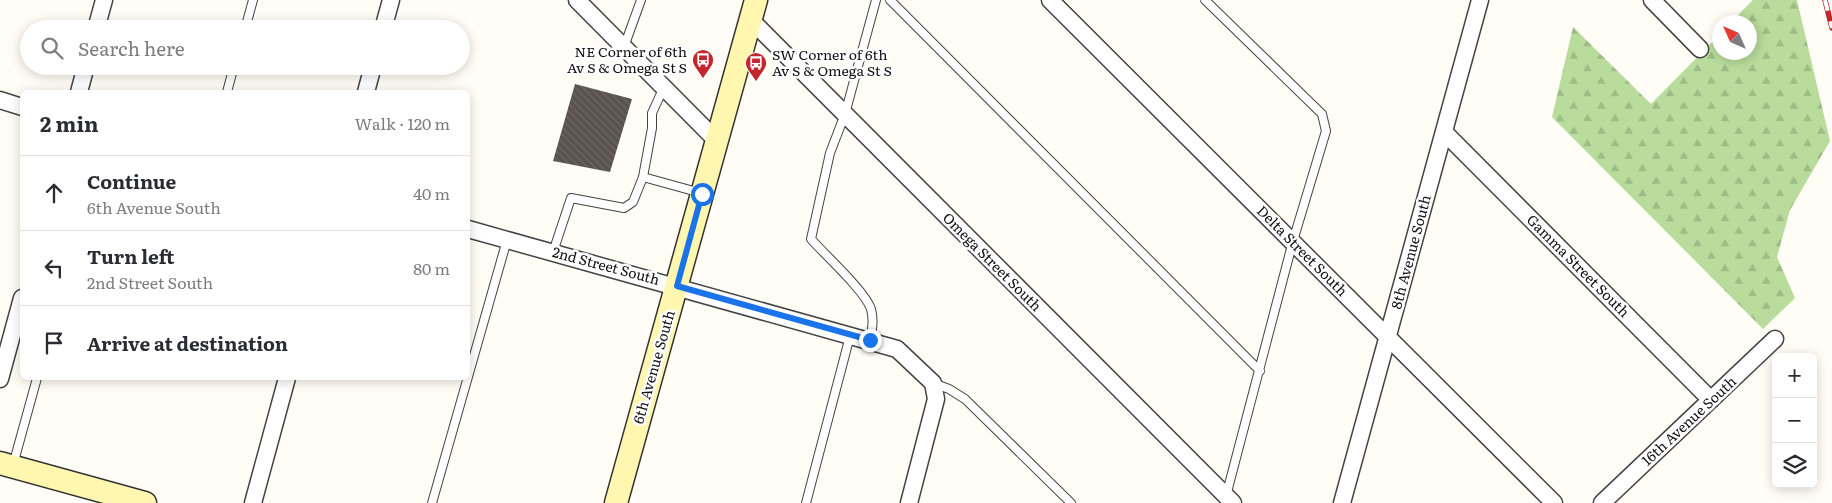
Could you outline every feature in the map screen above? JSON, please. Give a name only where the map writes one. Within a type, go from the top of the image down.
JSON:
[{"type":"main road","name":"6th Avenue South","points":[[616,503],[754,10]]},
{"type":"main road","points":[[6,465],[108,498],[145,503]]},
{"type":"street","points":[[98,20],[104,0]]},
{"type":"street","points":[[385,20],[391,0]]},
{"type":"street","points":[[577,0],[717,141]]},
{"type":"street","name":"Delta Street South","points":[[1050,0],[1554,503]]},
{"type":"street","name":"8th Avenue South","points":[[1342,503],[1480,0]]},
{"type":"street","points":[[1652,0],[1700,49]]},
{"type":"street","name":"Omega Street South","points":[[754,10],[845,114],[1229,500]]},
{"type":"street","points":[[80,90],[84,75]]},
{"type":"street","points":[[367,90],[371,75]]},
{"type":"street","points":[[0,100],[20,106]]},
{"type":"street","name":"Gamma Street South","points":[[1444,132],[1711,400]]},
{"type":"street","name":"2nd Street South","points":[[470,230],[870,340],[897,349],[933,383]]},
{"type":"street","points":[[0,379],[20,305]]},
{"type":"street","name":"16th Avenue South","points":[[1602,503],[1775,339]]},
{"type":"street","points":[[253,503],[287,380]]},
{"type":"street","points":[[909,503],[933,414],[936,399],[933,383]]},
{"type":"lane","points":[[247,20],[253,0]]},
{"type":"lane","points":[[624,47],[641,0]]},
{"type":"lane","points":[[870,340],[873,321],[871,308],[864,297],[811,239],[830,153],[845,114],[876,0]]},
{"type":"lane","points":[[890,0],[1260,371]]},
{"type":"lane","points":[[1205,0],[1322,114],[1326,131],[1293,241],[1229,500]]},
{"type":"lane","points":[[228,90],[232,75]]},
{"type":"lane","points":[[553,252],[571,198],[624,208],[633,202],[643,177],[652,128],[652,113],[664,87]]},
{"type":"lane","points":[[643,177],[702,194]]},
{"type":"lane","points":[[470,368],[506,240]]},
{"type":"lane","points":[[806,503],[851,335]]},
{"type":"lane","points":[[6,465],[36,380]]},
{"type":"lane","points":[[432,503],[467,380]]},
{"type":"lane","points":[[933,383],[949,389],[965,399],[1071,503]]},
{"type":"green space","points":[[1753,0],[1797,0],[1830,141],[1790,210],[1777,257],[1795,298],[1763,329],[1552,117],[1573,27],[1651,104],[1712,42],[1712,60],[1757,60],[1757,15],[1738,15]]},
{"type":"building","points":[[575,84],[632,99],[610,172],[553,161]]},
{"type":"railway","points":[[1825,0],[1832,28]]},
{"type":"place","name":"NE Corner of 6th Av S & Omega St S","points":[[703,79]]},
{"type":"place","name":"SW Corner of 6th Av S & Omega St S","points":[[756,82]]},
{"type":"route","points":[[702,194],[677,286],[870,340]]}]
